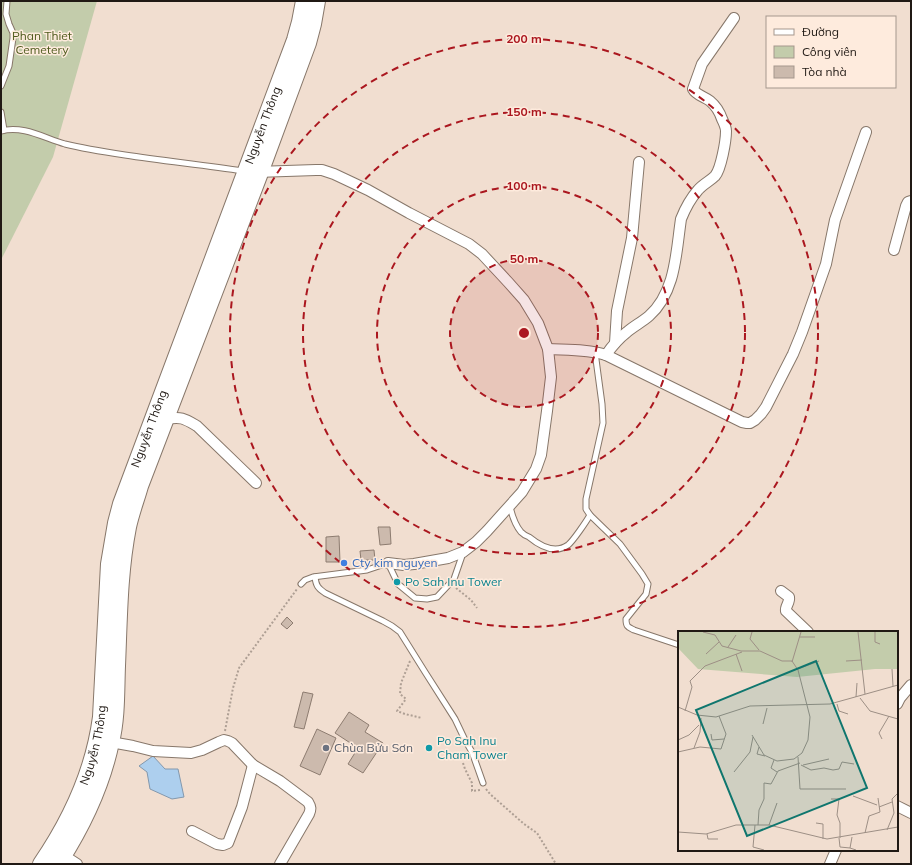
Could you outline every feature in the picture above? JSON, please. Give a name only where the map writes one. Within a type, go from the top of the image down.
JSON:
[{"type":"main road","name":"Nguyễn Thông","points":[[41,864],[57,840],[77,801],[93,759],[104,741],[115,710],[121,587],[128,525],[140,486],[166,419],[253,172],[295,40],[304,1]]},
{"type":"main road","name":"Nguyễn Thông","points":[[66,861],[106,763],[101,717],[107,590],[109,564],[116,523],[127,485],[253,172],[308,43],[317,1]]},
{"type":"street","points":[[606,355],[614,343],[650,315],[661,301],[674,270],[683,214],[698,190],[715,176],[719,169],[724,148],[725,127],[715,106],[693,89],[702,64],[734,18]]},
{"type":"street","points":[[548,348],[594,352],[606,355],[742,422],[750,423],[756,420],[766,406],[776,387],[802,332],[826,264],[835,220],[866,132]]},
{"type":"street","points":[[614,343],[617,311],[632,238],[639,162]]},
{"type":"street","points":[[253,172],[322,170],[368,190],[469,244],[482,254],[524,300],[538,323],[548,348],[550,383],[539,459],[536,469],[522,492],[476,542],[463,552],[448,558],[414,564],[404,565],[388,562]]},
{"type":"street","points":[[894,250],[906,206],[908,202],[911,201]]},
{"type":"street","points":[[166,419],[176,417],[186,419],[197,426],[256,483]]},
{"type":"street","points":[[781,591],[789,597],[786,611],[807,631]]},
{"type":"street","points":[[898,700],[911,685]]},
{"type":"street","points":[[104,741],[153,751],[191,753],[224,740],[232,743],[252,765],[280,781],[308,802],[310,806],[311,810],[309,814],[280,864]]},
{"type":"street","points":[[192,831],[217,844],[223,845],[228,843],[242,807],[252,765]]},
{"type":"street","points":[[898,806],[911,813]]},
{"type":"street","points":[[830,864],[836,851]]},
{"type":"lane","points":[[1,86],[8,66],[13,38],[13,33],[6,14],[7,1]]},
{"type":"lane","points":[[1,112],[3,130],[24,130],[65,144],[102,152],[253,172]]},
{"type":"lane","points":[[594,352],[602,404],[603,423],[586,499],[586,509],[590,515],[620,544],[648,584],[646,594],[626,619],[626,624],[628,627],[678,645]]},
{"type":"lane","points":[[509,506],[514,520],[521,532],[531,540],[553,549],[559,549],[569,545],[590,515]]},
{"type":"lane","points":[[300,584],[305,580],[315,577],[367,570],[388,562],[398,584],[415,598],[427,599],[437,597],[454,579],[463,552]]},
{"type":"lane","points":[[315,577],[315,582],[318,588],[325,593],[383,621],[400,632],[455,719],[472,752],[482,783]]},
{"type":"path","points":[[224,740],[238,668],[300,584]]},
{"type":"path","points":[[457,588],[471,600],[477,608]]},
{"type":"path","points":[[414,655],[407,666],[401,683],[400,694],[406,699],[397,711],[422,718]]},
{"type":"path","points":[[463,763],[472,783],[472,791],[482,790],[485,787],[493,797],[524,824],[537,833],[556,864]]},
{"type":"green space","name":"Phan Thiet Cemetery","points":[[1,1],[97,1],[53,157],[1,260]]},
{"type":"water","points":[[153,756],[165,769],[178,769],[184,797],[172,799],[150,789],[147,772],[139,766]]},
{"type":"building","points":[[378,527],[390,527],[391,544],[380,545]]},
{"type":"building","points":[[339,536],[340,562],[326,562],[326,537]]},
{"type":"building","points":[[374,550],[375,560],[361,560],[360,551]]},
{"type":"building","points":[[287,617],[293,623],[287,629],[281,624]]},
{"type":"building","points":[[303,692],[313,694],[304,729],[294,727]]},
{"type":"building","points":[[349,712],[369,725],[365,732],[383,743],[363,773],[348,764],[358,748],[335,733]]},
{"type":"building","points":[[317,729],[336,738],[320,775],[300,766]]},
{"type":"place","name":"Cty kim nguyen","points":[[344,563]]},
{"type":"place","name":"Po Sah Inu Tower","points":[[397,582]]},
{"type":"place","name":"Chùa Bửu Sơn","points":[[326,748]]},
{"type":"place","name":"Po Sah Inu Cham Tower","points":[[429,748]]}]
